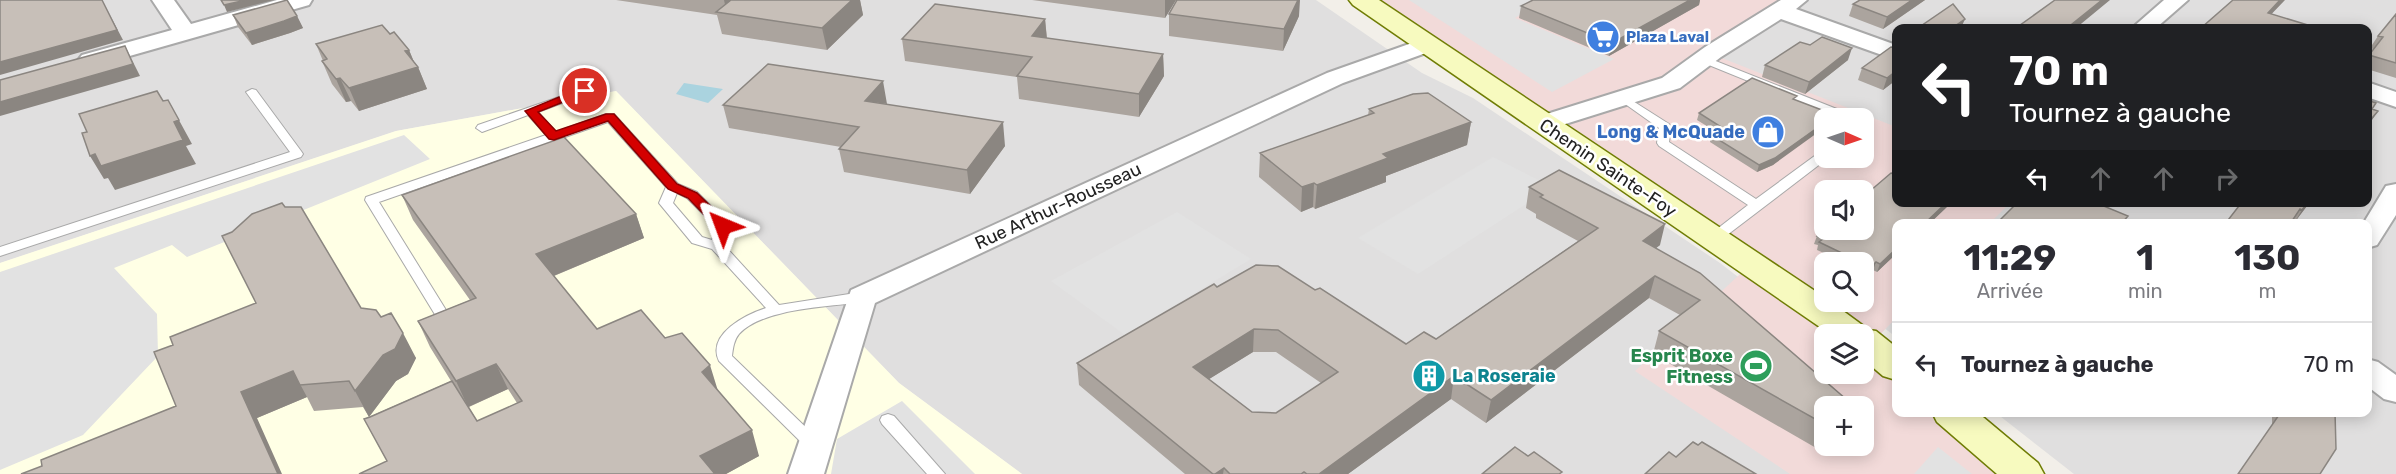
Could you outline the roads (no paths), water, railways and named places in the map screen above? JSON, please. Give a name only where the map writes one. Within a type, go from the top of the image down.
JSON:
[{"type":"main road","name":"Chemin Sainte-Foy","points":[[1362,0],[1839,324]]},
{"type":"main road","points":[[1874,349],[1892,364]]},
{"type":"main road","points":[[1956,417],[2024,474]]},
{"type":"street","points":[[164,0],[185,32]]},
{"type":"street","points":[[67,66],[301,0]]},
{"type":"street","points":[[2149,24],[2177,0]]},
{"type":"street","points":[[1543,123],[1625,99],[1671,82],[1787,5],[1892,51]]},
{"type":"street","name":"Rue Arthur-Rousseau","points":[[862,297],[1335,78],[1426,45]]},
{"type":"street","points":[[2372,91],[2396,100]]},
{"type":"street","points":[[2372,231],[2396,192]]},
{"type":"street","points":[[810,459],[862,297]]},
{"type":"street","points":[[2372,374],[2396,391]]},
{"type":"lane","points":[[1703,59],[1823,108]]},
{"type":"lane","points":[[482,128],[585,91]]},
{"type":"lane","points":[[0,252],[297,154],[252,92]]},
{"type":"lane","points":[[1625,99],[1665,127],[1663,143],[1756,205]]},
{"type":"lane","points":[[531,111],[554,136]]},
{"type":"lane","points":[[447,323],[371,200],[610,117],[673,186],[693,195],[723,226],[717,246]]},
{"type":"lane","points":[[1713,239],[1814,162]]},
{"type":"lane","points":[[673,186],[666,203],[697,240],[717,246],[776,310]]},
{"type":"lane","points":[[810,459],[724,357],[724,342],[736,327],[758,315],[776,310],[862,297]]},
{"type":"lane","points":[[888,420],[937,474]]},
{"type":"water","points":[[684,83],[723,89],[708,103],[676,94]]},
{"type":"place","name":"Plaza Laval","points":[[1603,37]]},
{"type":"place","name":"Long & McQuade","points":[[1768,132]]},
{"type":"place","name":"Esprit Boxe Fitness","points":[[1756,366]]},
{"type":"place","name":"La Roseraie","points":[[1429,376]]}]
